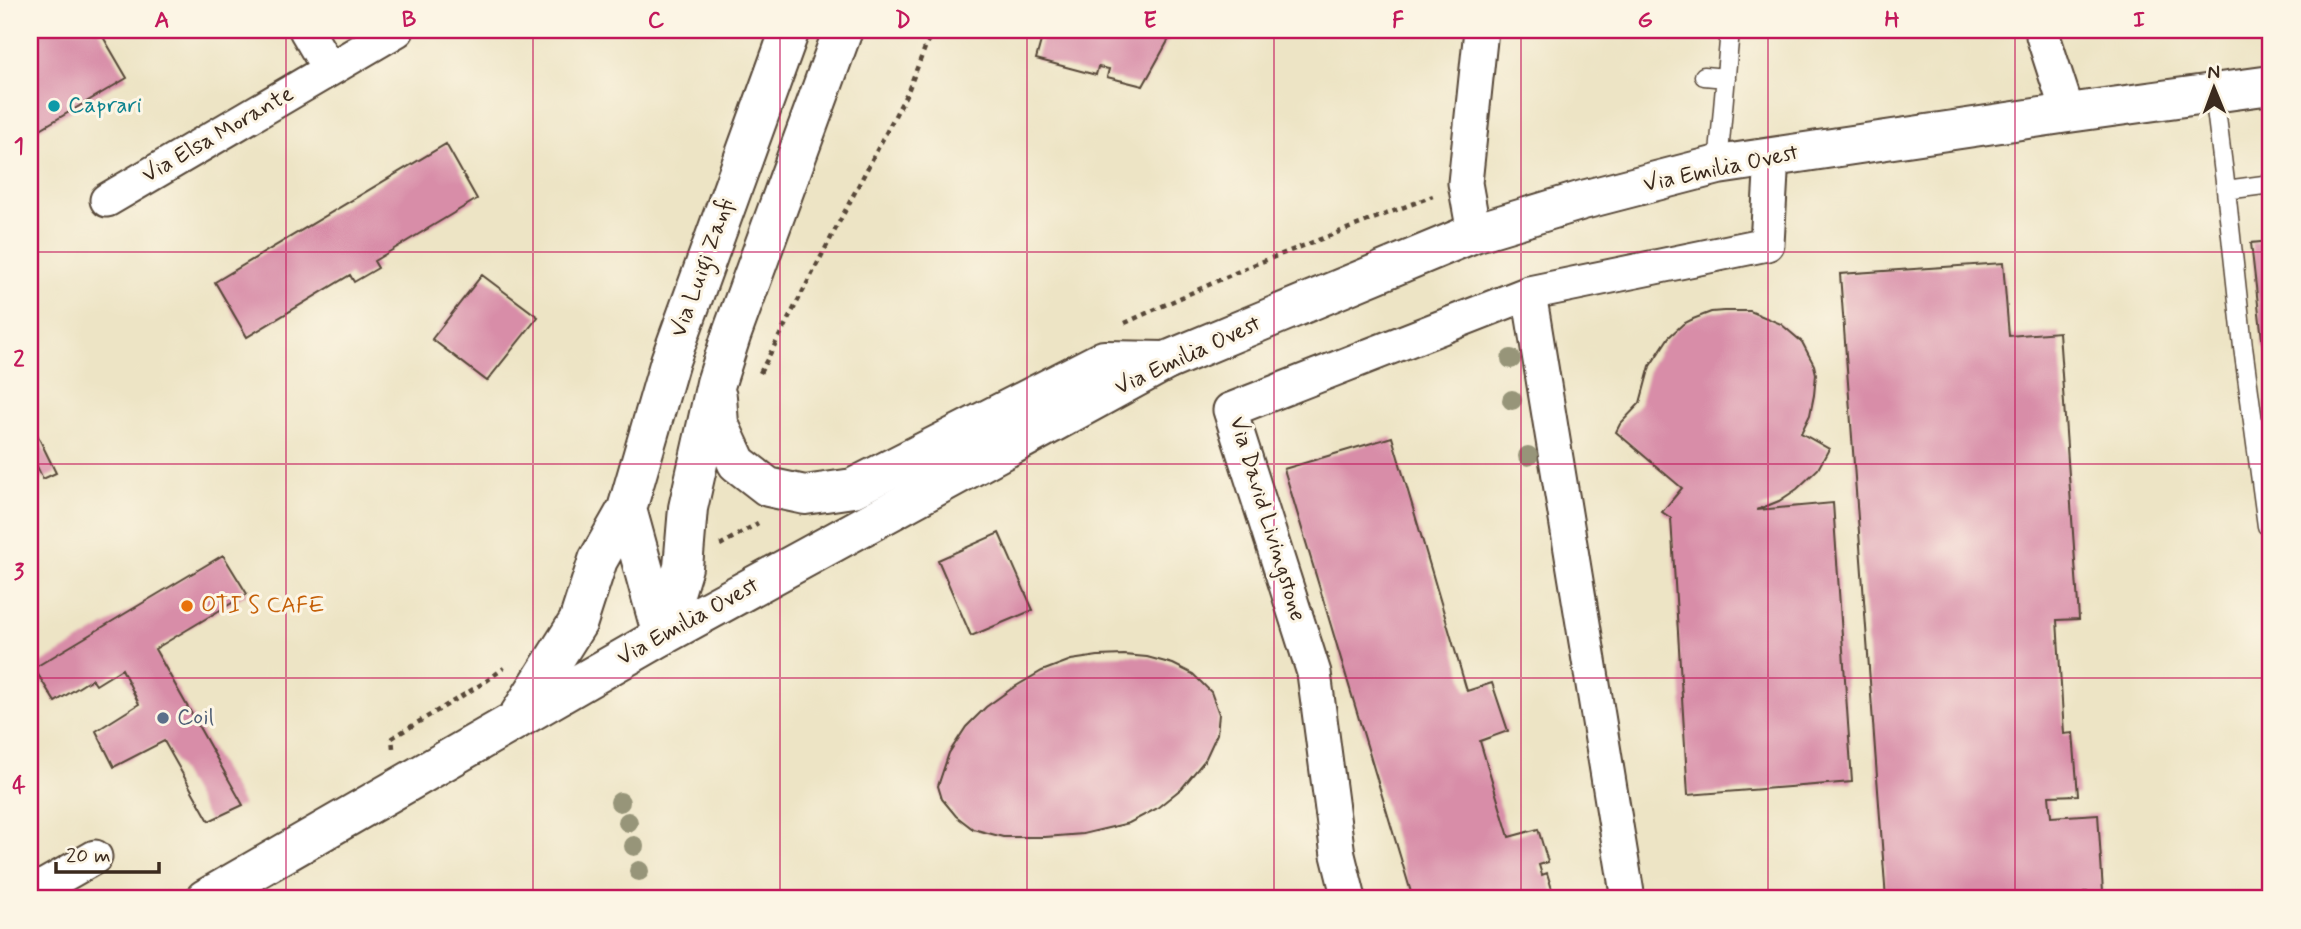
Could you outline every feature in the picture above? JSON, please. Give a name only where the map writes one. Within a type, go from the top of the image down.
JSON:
[{"type":"main road","name":"Via Luigi Zanfi","points":[[516,720],[578,622],[598,560],[627,509],[670,361],[790,30]]},
{"type":"main road","points":[[662,636],[683,566],[688,508],[716,383],[843,30]]},
{"type":"main road","name":"Via Emilia Ovest","points":[[205,899],[662,636],[1166,361],[1474,233],[1583,200],[1718,165],[2271,85]]},
{"type":"main road","points":[[716,383],[719,425],[737,463],[768,487],[806,495],[853,488],[1104,360],[1166,361]]},
{"type":"main road","points":[[627,509],[662,636]]},
{"type":"street","points":[[306,30],[329,69]]},
{"type":"street","name":"Via Elsa Morante","points":[[107,200],[397,30]]},
{"type":"street","points":[[1474,233],[1465,183],[1480,30]]},
{"type":"street","points":[[2043,30],[2068,113]]},
{"type":"street","name":"Via David Livingstone","points":[[1349,899],[1338,855],[1314,673],[1230,410],[1529,292],[1767,243],[1772,156]]},
{"type":"street","points":[[1529,292],[1628,899]]},
{"type":"street","points":[[30,894],[94,857]]},
{"type":"lane","points":[[1718,165],[1731,30]]},
{"type":"lane","points":[[1704,76],[1726,78]]},
{"type":"lane","points":[[2214,93],[2265,512],[2267,526],[2271,525]]},
{"type":"lane","points":[[2226,190],[2271,184]]},
{"type":"path","points":[[757,379],[908,91],[932,30]]},
{"type":"path","points":[[1116,328],[1248,267],[1465,183]]},
{"type":"building","name":"Caprari","points":[[30,30],[99,30],[127,78],[30,135]]},
{"type":"building","points":[[1044,30],[1174,30],[1143,86],[1107,77],[1109,69],[1098,67],[1096,75],[1036,59]]},
{"type":"building","points":[[446,144],[477,199],[374,261],[378,268],[354,282],[350,275],[247,337],[215,282]]},
{"type":"building","points":[[2271,241],[2271,347],[2263,348],[2251,243]]},
{"type":"building","points":[[2003,263],[2009,336],[2059,332],[2079,619],[2057,620],[2064,734],[2073,733],[2078,795],[2049,796],[2051,817],[2098,814],[2103,892],[2084,892],[2084,899],[1886,899],[1840,274]]},
{"type":"building","points":[[482,275],[538,317],[487,381],[432,339]]},
{"type":"building","points":[[1750,311],[1781,324],[1802,342],[1814,365],[1814,395],[1810,415],[1801,433],[1829,449],[1818,469],[1797,489],[1779,501],[1757,510],[1833,503],[1852,782],[1688,795],[1671,518],[1662,512],[1682,488],[1616,432],[1640,403],[1650,366],[1669,337],[1693,319],[1711,312]]},
{"type":"building","points":[[30,420],[56,473],[43,479],[30,452]]},
{"type":"building","points":[[1392,437],[1467,691],[1492,683],[1508,731],[1480,741],[1509,837],[1538,829],[1548,862],[1539,865],[1542,875],[1547,873],[1555,899],[1413,899],[1284,469]]},
{"type":"building","points":[[999,533],[1033,610],[971,636],[938,560]]},
{"type":"building","points":[[223,555],[247,594],[155,649],[243,805],[209,821],[164,741],[114,767],[96,731],[139,704],[122,669],[96,685],[92,679],[55,702],[34,668]]},
{"type":"building","points":[[1124,655],[1147,657],[1173,664],[1193,674],[1211,692],[1219,714],[1217,734],[1205,760],[1182,788],[1156,809],[1129,823],[1083,834],[1003,837],[973,829],[956,816],[942,799],[938,786],[949,753],[966,727],[986,707],[1042,671],[1071,660]]},
{"type":"place","name":"Caprari","points":[[54,106]]},
{"type":"place","name":"OTI S CAFE","points":[[187,606]]},
{"type":"place","name":"Coil","points":[[163,718]]}]
